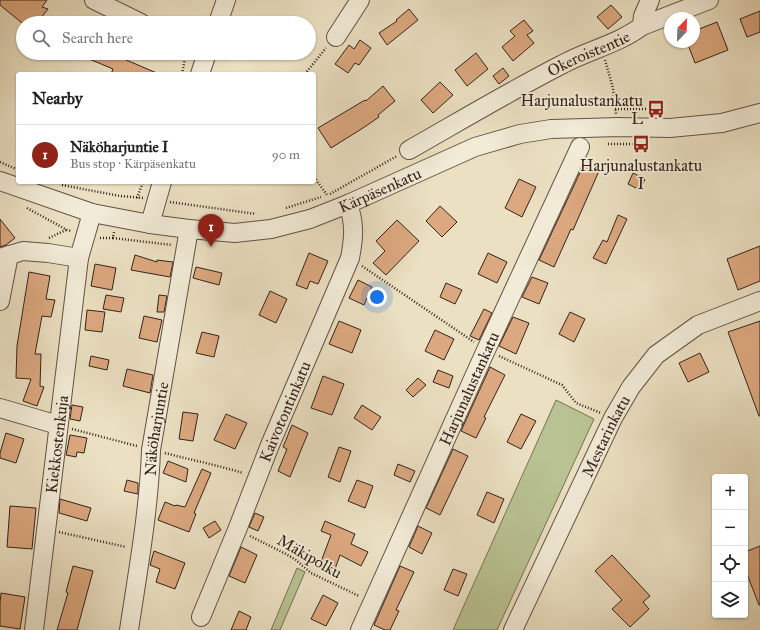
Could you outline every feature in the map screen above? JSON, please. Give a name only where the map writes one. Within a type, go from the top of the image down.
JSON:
[{"type":"street","points":[[94,0],[127,16]]},
{"type":"street","points":[[220,16],[226,0]]},
{"type":"street","points":[[336,37],[360,0]]},
{"type":"street","points":[[642,26],[643,16],[650,0]]},
{"type":"street","name":"Okeroistentie","points":[[409,150],[564,63],[601,48],[634,32],[642,26],[709,0]]},
{"type":"street","points":[[201,72],[205,60]]},
{"type":"street","name":"Kärpäsenkatu","points":[[0,181],[92,213],[150,224],[189,230],[235,233],[271,230],[310,219],[348,204],[475,147],[520,134],[551,129],[618,127],[670,128],[722,123],[760,113]]},
{"type":"street","name":"Harjunalustankatu","points":[[360,630],[486,350],[580,147]]},
{"type":"street","points":[[150,224],[161,184]]},
{"type":"street","name":"Kaivotontinkatu","points":[[201,617],[276,431],[350,258],[354,236],[352,214],[348,204]]},
{"type":"street","name":"Kiekkostenkuja","points":[[34,630],[79,258],[92,213]]},
{"type":"street","name":"Näköharjuntie","points":[[129,630],[141,550],[151,450],[189,230]]},
{"type":"street","points":[[0,301],[5,257],[23,251],[79,258]]},
{"type":"street","name":"Mestarinkatu","points":[[513,630],[613,418],[630,387],[656,355],[698,325],[760,301]]},
{"type":"street","points":[[0,408],[58,425]]},
{"type":"path","points":[[307,72],[336,37]]},
{"type":"path","points":[[601,48],[613,88],[618,127]]},
{"type":"path","points":[[182,72],[185,60]]},
{"type":"path","points":[[615,109],[656,109]]},
{"type":"path","points":[[285,209],[328,195],[409,150]]},
{"type":"path","points":[[0,162],[16,169]]},
{"type":"path","points":[[316,180],[328,195]]},
{"type":"path","points":[[137,198],[142,184]]},
{"type":"path","points":[[61,185],[120,196],[156,199],[263,215]]},
{"type":"path","points":[[350,258],[486,350],[562,384],[576,403],[613,418]]},
{"type":"path","points":[[58,425],[151,450],[217,465],[257,478]]},
{"type":"path","points":[[47,530],[92,538],[141,550]]},
{"type":"path","name":"Mäkipolku","points":[[237,530],[286,554],[296,560],[311,573],[372,602]]},
{"type":"green space","points":[[556,400],[594,419],[497,630],[453,630]]},
{"type":"green space","points":[[297,568],[305,572],[280,630],[271,630]]},
{"type":"building","points":[[0,0],[47,0],[42,7],[48,9],[42,16],[16,16],[16,18],[0,5]]},
{"type":"building","points":[[611,5],[622,17],[608,29],[597,17]]},
{"type":"building","points":[[409,9],[418,20],[387,45],[379,33],[397,21],[396,20]]},
{"type":"building","points":[[760,11],[760,32],[747,37],[740,19]]},
{"type":"building","points":[[524,20],[533,31],[527,35],[534,43],[513,61],[502,47],[515,36],[510,31]]},
{"type":"building","points":[[717,22],[728,50],[695,63],[689,48],[700,48],[700,29]]},
{"type":"building","points":[[360,40],[371,48],[359,65],[355,63],[348,73],[335,64],[349,45],[354,49]]},
{"type":"building","points":[[476,53],[488,69],[467,86],[455,70]]},
{"type":"building","points":[[92,60],[126,60],[154,72],[112,72],[113,69]]},
{"type":"building","points":[[503,68],[509,76],[499,84],[493,76]]},
{"type":"building","points":[[440,82],[453,95],[433,113],[421,100]]},
{"type":"building","points":[[383,86],[395,101],[378,115],[379,117],[331,148],[318,128],[365,100],[366,101]]},
{"type":"building","points":[[584,164],[599,171],[573,230],[571,229],[554,267],[539,260]]},
{"type":"building","points":[[633,173],[645,179],[640,190],[628,184]]},
{"type":"building","points":[[519,179],[536,187],[522,217],[505,208]]},
{"type":"building","points":[[440,206],[457,222],[442,237],[426,221]]},
{"type":"building","points":[[618,215],[627,219],[606,264],[593,258],[603,240],[607,242]]},
{"type":"building","points":[[0,219],[15,238],[6,245],[0,247]]},
{"type":"building","points":[[397,220],[419,241],[386,275],[373,263],[385,251],[376,241]]},
{"type":"building","points":[[760,246],[760,281],[738,290],[727,259]]},
{"type":"building","points":[[309,253],[328,261],[318,284],[310,281],[307,289],[296,285]]},
{"type":"building","points":[[488,253],[507,262],[497,283],[478,274]]},
{"type":"building","points":[[135,255],[157,262],[157,260],[173,262],[170,277],[131,270]]},
{"type":"building","points":[[95,264],[116,268],[112,290],[91,286]]},
{"type":"building","points":[[196,267],[222,273],[219,285],[193,278]]},
{"type":"building","points":[[29,272],[50,276],[46,299],[55,300],[51,317],[42,316],[35,354],[41,354],[40,386],[44,387],[37,406],[23,401],[31,379],[16,378],[17,346]]},
{"type":"building","points":[[532,277],[548,283],[539,304],[522,297]]},
{"type":"building","points":[[358,280],[372,287],[364,305],[349,298]]},
{"type":"building","points":[[446,283],[462,290],[455,304],[440,297]]},
{"type":"building","points":[[270,291],[287,299],[276,323],[259,315]]},
{"type":"building","points":[[106,295],[124,298],[121,312],[103,309]]},
{"type":"building","points":[[159,295],[167,296],[164,312],[157,312]]},
{"type":"building","points":[[484,309],[492,313],[479,340],[470,336]]},
{"type":"building","points":[[87,310],[105,312],[102,332],[85,330]]},
{"type":"building","points":[[570,312],[585,319],[574,342],[559,334]]},
{"type":"building","points":[[144,316],[162,320],[157,342],[139,338]]},
{"type":"building","points":[[513,317],[529,323],[516,354],[499,346]]},
{"type":"building","points":[[339,321],[361,330],[352,353],[329,344]]},
{"type":"building","points":[[760,321],[760,416],[759,416],[728,332]]},
{"type":"building","points":[[435,330],[454,339],[444,360],[425,351]]},
{"type":"building","points":[[202,332],[219,336],[214,357],[196,353]]},
{"type":"building","points":[[700,353],[709,372],[688,382],[679,363]]},
{"type":"building","points":[[91,356],[109,360],[107,370],[89,366]]},
{"type":"building","points":[[490,367],[505,375],[484,417],[486,418],[476,438],[461,431]]},
{"type":"building","points":[[127,369],[153,375],[150,393],[123,386]]},
{"type":"building","points":[[438,370],[453,376],[449,388],[433,382]]},
{"type":"building","points":[[323,376],[344,384],[332,415],[311,408]]},
{"type":"building","points":[[418,378],[426,385],[413,397],[406,390]]},
{"type":"building","points":[[72,405],[83,407],[80,421],[70,419]]},
{"type":"building","points":[[362,405],[381,417],[372,430],[354,418]]},
{"type":"building","points":[[183,412],[198,414],[193,441],[179,439]]},
{"type":"building","points":[[226,414],[247,423],[235,449],[214,440]]},
{"type":"building","points":[[521,414],[536,421],[521,449],[507,442]]},
{"type":"building","points":[[292,425],[308,433],[290,477],[278,471],[287,449],[283,447]]},
{"type":"building","points":[[6,433],[24,439],[16,463],[0,458]]},
{"type":"building","points":[[70,435],[87,438],[84,453],[77,452],[76,457],[66,455]]},
{"type":"building","points":[[339,447],[351,451],[340,482],[328,477]]},
{"type":"building","points":[[453,449],[468,456],[440,515],[426,508]]},
{"type":"building","points":[[168,461],[188,469],[186,482],[163,473]]},
{"type":"building","points":[[398,464],[415,471],[410,482],[394,475]]},
{"type":"building","points":[[202,469],[211,473],[194,513],[196,514],[189,532],[158,520],[165,502],[175,506],[185,507]]},
{"type":"building","points":[[127,480],[138,483],[138,494],[124,491]]},
{"type":"building","points":[[357,480],[373,486],[365,508],[348,501]]},
{"type":"building","points":[[487,492],[504,499],[494,523],[477,515]]},
{"type":"building","points":[[60,499],[91,508],[87,521],[59,513]]},
{"type":"building","points":[[10,506],[36,508],[32,549],[7,547]]},
{"type":"building","points":[[255,513],[264,517],[258,531],[249,527]]},
{"type":"building","points":[[215,521],[221,530],[209,538],[203,528]]},
{"type":"building","points":[[325,521],[355,534],[351,544],[368,552],[361,566],[340,555],[334,572],[319,567],[331,535],[321,531]]},
{"type":"building","points":[[418,526],[432,533],[422,554],[409,547]]},
{"type":"building","points":[[760,546],[760,605],[748,577],[748,551]]},
{"type":"building","points":[[241,547],[257,555],[245,583],[229,576]]},
{"type":"building","points":[[154,551],[185,563],[175,589],[156,582],[160,569],[150,565]]},
{"type":"building","points":[[612,555],[650,596],[643,602],[649,609],[630,627],[612,609],[622,600],[595,571]]},
{"type":"building","points":[[73,566],[93,571],[77,630],[57,630],[68,593],[66,592]]},
{"type":"building","points":[[400,566],[414,572],[396,610],[399,611],[390,630],[385,630],[374,625]]},
{"type":"building","points":[[453,569],[467,574],[458,596],[444,590]]},
{"type":"building","points":[[1,593],[25,597],[20,629],[0,626]]},
{"type":"building","points":[[323,595],[338,603],[326,626],[311,619]]},
{"type":"building","points":[[239,611],[251,617],[246,630],[231,630]]},
{"type":"place","name":"Harjunalustankatu L","points":[[656,109]]},
{"type":"place","name":"Harjunalustankatu I","points":[[641,144]]},
{"type":"place","name":"Näköharjuntie I","points":[[211,247]]}]
